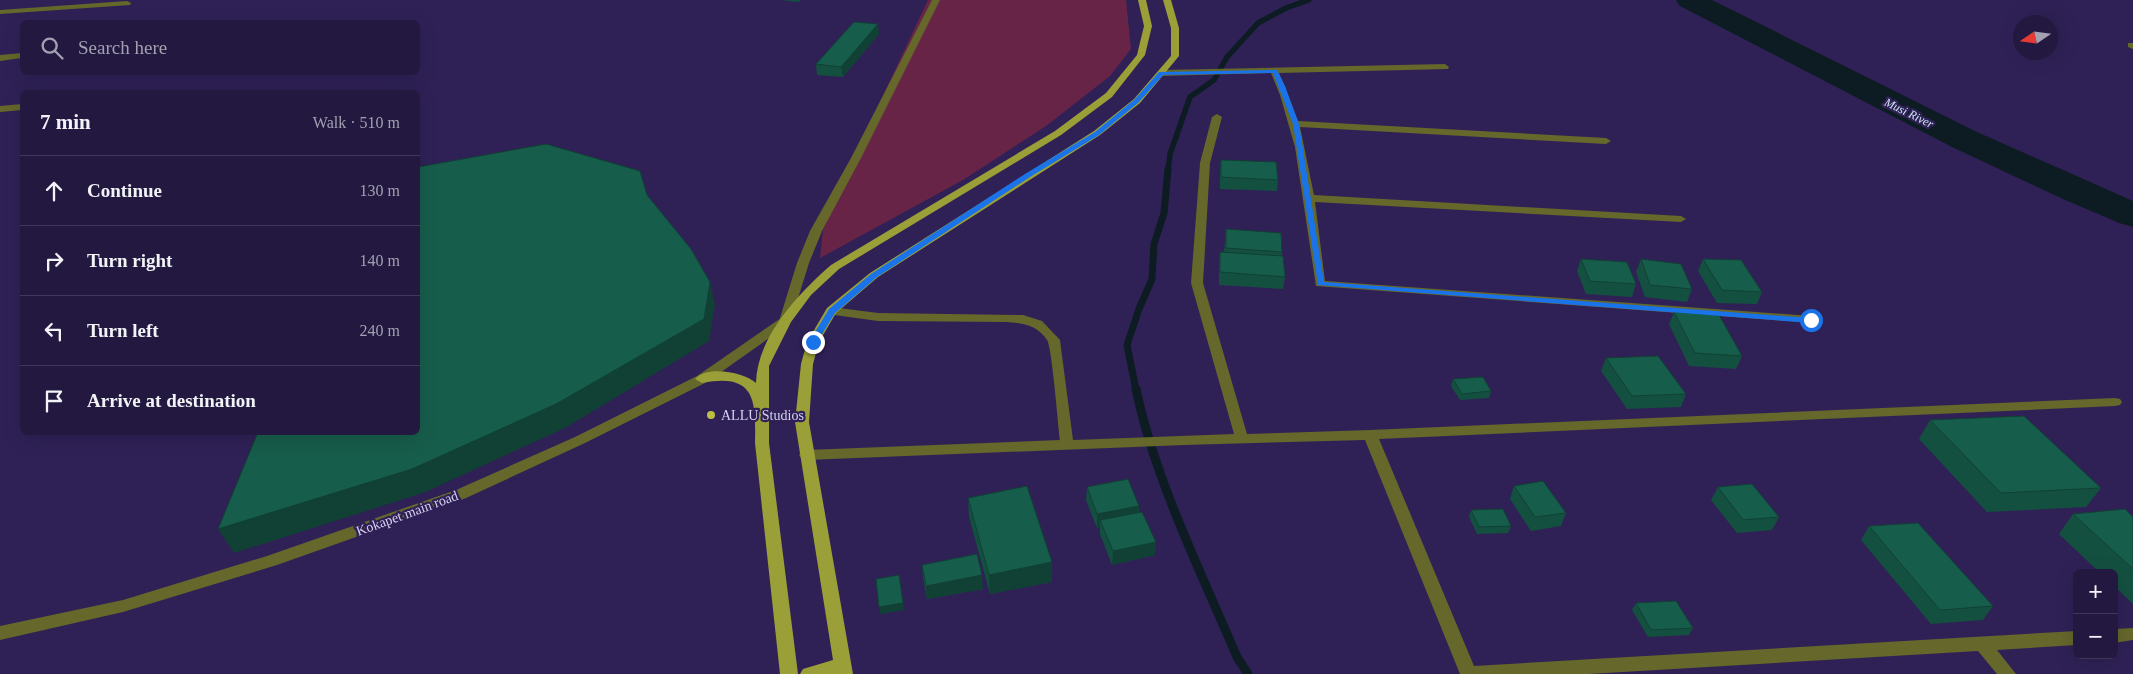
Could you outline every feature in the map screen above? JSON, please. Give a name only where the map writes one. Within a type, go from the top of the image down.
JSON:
[{"type":"main road","points":[[789,674],[762,443],[763,366],[785,322],[807,292],[835,267],[1058,133],[1109,95],[1141,55],[1148,26],[1142,0]]},
{"type":"main road","points":[[809,674],[843,670],[802,422],[807,364],[813,342],[831,311],[874,275],[1027,176],[1097,134],[1137,101],[1175,56],[1175,28],[1167,0]]},
{"type":"main road","points":[[702,379],[721,375],[740,378],[752,386],[762,410]]},
{"type":"street","points":[[785,322],[803,263],[816,231],[856,158],[936,0]]},
{"type":"street","points":[[0,12],[127,3]]},
{"type":"street","points":[[0,58],[20,56]]},
{"type":"street","points":[[1161,73],[1444,66]]},
{"type":"street","points":[[1274,71],[1282,86],[1296,124],[1320,284],[1811,320]]},
{"type":"street","points":[[0,109],[20,107]]},
{"type":"street","points":[[1217,117],[1205,163],[1197,282],[1242,439]]},
{"type":"street","points":[[1296,124],[1606,141]]},
{"type":"street","points":[[1308,198],[1682,219]]},
{"type":"street","points":[[831,311],[878,317],[1023,319],[1038,324],[1054,340],[1067,444]]},
{"type":"street","name":"Kokapet main road","points":[[0,633],[123,606],[271,561],[462,494],[580,440],[702,379],[785,322]]},
{"type":"street","points":[[806,455],[1184,440],[1370,436],[2115,402]]},
{"type":"street","points":[[1370,436],[1469,674],[2073,638]]},
{"type":"street","points":[[2118,636],[2132,634]]},
{"type":"street","points":[[1982,643],[2007,674]]},
{"type":"shaded area","points":[[928,0],[1126,0],[1131,49],[1110,76],[1046,126],[963,180],[820,258],[823,230],[856,159],[871,121]]},
{"type":"building","points":[[854,22],[878,24],[841,67],[816,64]]},
{"type":"building","points":[[546,144],[640,171],[647,195],[691,249],[710,282],[704,319],[556,404],[412,469],[218,529],[257,435],[420,435],[420,167]]},
{"type":"building","points":[[1221,160],[1276,162],[1278,180],[1221,177]]},
{"type":"building","points":[[1226,229],[1281,233],[1282,252],[1226,248]]},
{"type":"building","points":[[1220,252],[1283,256],[1285,277],[1220,272]]},
{"type":"building","points":[[1581,259],[1627,262],[1636,284],[1590,281]]},
{"type":"building","points":[[1641,259],[1681,264],[1692,289],[1650,285]]},
{"type":"building","points":[[1703,259],[1741,260],[1762,292],[1722,290]]},
{"type":"building","points":[[1674,312],[1719,315],[1742,356],[1695,353]]},
{"type":"building","points":[[1658,356],[1686,394],[1632,396],[1606,358]]},
{"type":"building","points":[[1483,377],[1491,391],[1462,394],[1453,379]]},
{"type":"building","points":[[2024,416],[2101,488],[2001,493],[1930,420]]},
{"type":"building","points":[[1128,479],[1139,506],[1097,514],[1087,487]]},
{"type":"building","points":[[1543,481],[1566,513],[1535,517],[1514,486]]},
{"type":"building","points":[[1752,484],[1779,517],[1743,520],[1718,487]]},
{"type":"building","points":[[1027,486],[1052,562],[989,575],[968,498]]},
{"type":"building","points":[[1503,509],[1511,526],[1479,527],[1471,510]]},
{"type":"building","points":[[2125,509],[2133,517],[2133,569],[2073,514]]},
{"type":"building","points":[[1142,512],[1156,542],[1113,551],[1100,520]]},
{"type":"building","points":[[1918,523],[1993,606],[1940,610],[1869,526]]},
{"type":"building","points":[[977,554],[982,575],[926,586],[922,565]]},
{"type":"building","points":[[899,575],[903,603],[879,607],[876,579]]},
{"type":"building","points":[[1676,601],[1693,628],[1651,630],[1636,603]]},
{"type":"waterway","points":[[1168,171],[1170,154],[1190,97],[1214,80],[1227,57],[1258,23],[1286,8],[1309,0]]},
{"type":"waterway","name":"Musi River","points":[[1690,0],[1854,85],[2020,166],[2133,215]]},
{"type":"waterway","points":[[1136,390],[1127,345],[1139,309],[1152,279],[1154,244],[1164,213],[1168,169]]},
{"type":"waterway","points":[[1136,389],[1144,423],[1180,525],[1237,657],[1248,674]]},
{"type":"place","name":"ALLU Studios","points":[[711,415]]},
{"type":"route","points":[[813,342],[831,311],[874,275],[1027,176],[1097,134],[1137,101],[1161,73],[1274,71],[1282,86],[1296,124],[1320,284],[1811,320]]}]
